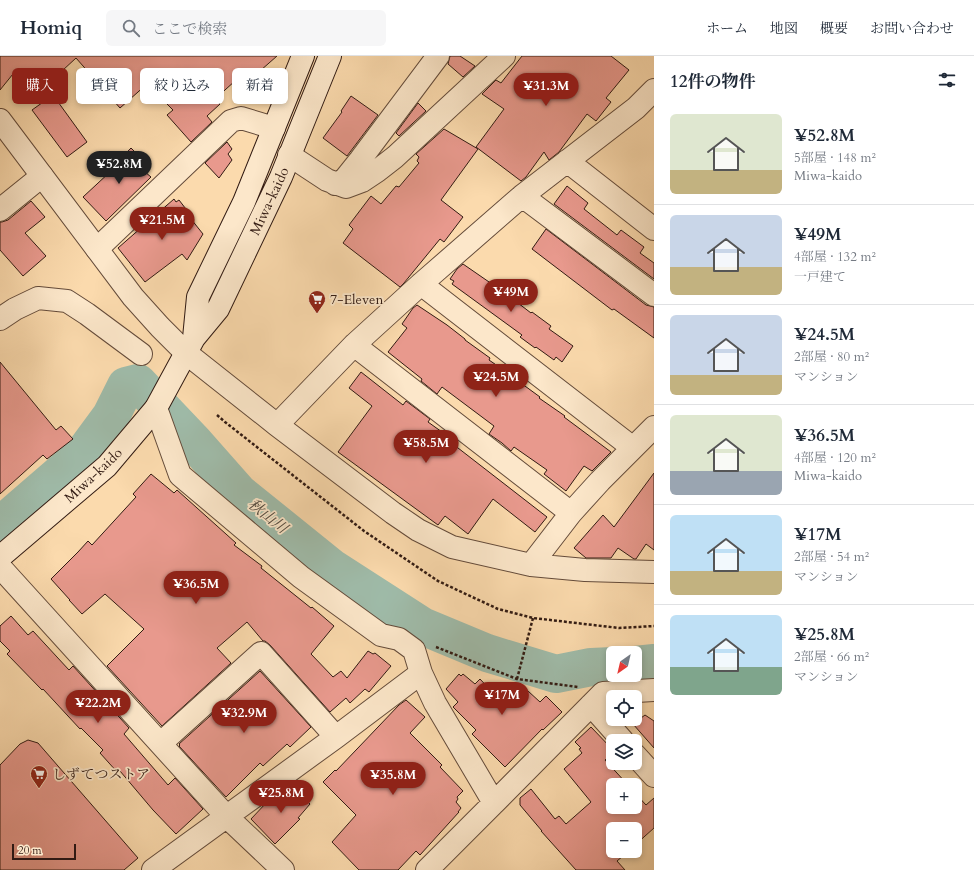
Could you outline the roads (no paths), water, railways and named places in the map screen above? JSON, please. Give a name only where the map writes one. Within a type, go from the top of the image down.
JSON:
[{"type":"street","name":"Miwa-kaido","points":[[190,346],[198,297],[244,202],[303,56]]},
{"type":"street","name":"Miwa-kaido","points":[[0,557],[107,466],[156,408],[190,346],[218,310],[281,177],[330,56]]},
{"type":"street","points":[[335,184],[344,180],[438,56]]},
{"type":"street","points":[[289,155],[335,184],[346,187],[362,181],[395,157],[504,56]]},
{"type":"street","points":[[277,425],[354,345],[421,284],[522,196],[636,108],[654,90]]},
{"type":"street","points":[[97,249],[231,122],[241,118],[274,128]]},
{"type":"street","points":[[0,120],[133,297],[160,327],[190,346],[277,425],[393,513],[418,530],[452,547],[531,564],[585,570],[654,572]]},
{"type":"street","points":[[567,161],[654,229]]},
{"type":"street","points":[[0,210],[42,176]]},
{"type":"street","points":[[522,196],[654,295]]},
{"type":"street","points":[[421,284],[633,448]]},
{"type":"street","points":[[0,319],[15,309],[38,298],[67,301],[141,354]]},
{"type":"street","points":[[354,345],[572,513]]},
{"type":"street","points":[[156,408],[180,475],[301,576],[381,635],[399,639],[414,650],[421,673],[435,703],[494,804]]},
{"type":"street","points":[[531,564],[600,481],[654,427]]},
{"type":"street","points":[[0,567],[226,816],[283,870]]},
{"type":"street","points":[[160,744],[262,653],[336,737]]},
{"type":"street","points":[[153,870],[336,737],[421,673]]},
{"type":"street","points":[[427,870],[597,699],[654,690]]},
{"type":"street","points":[[597,699],[619,734]]},
{"type":"street","points":[[642,763],[654,776]]},
{"type":"waterway","name":"秋山川","points":[[0,526],[83,454],[111,416],[126,386],[138,383],[194,442],[239,493],[332,568],[422,626],[487,653],[556,674],[591,667],[606,666]]},
{"type":"waterway","name":"秋山川","points":[[642,664],[654,663]]},
{"type":"place","name":"7-Eleven","points":[[317,314]]},
{"type":"place","name":"しずてつストア","points":[[39,789]]}]
